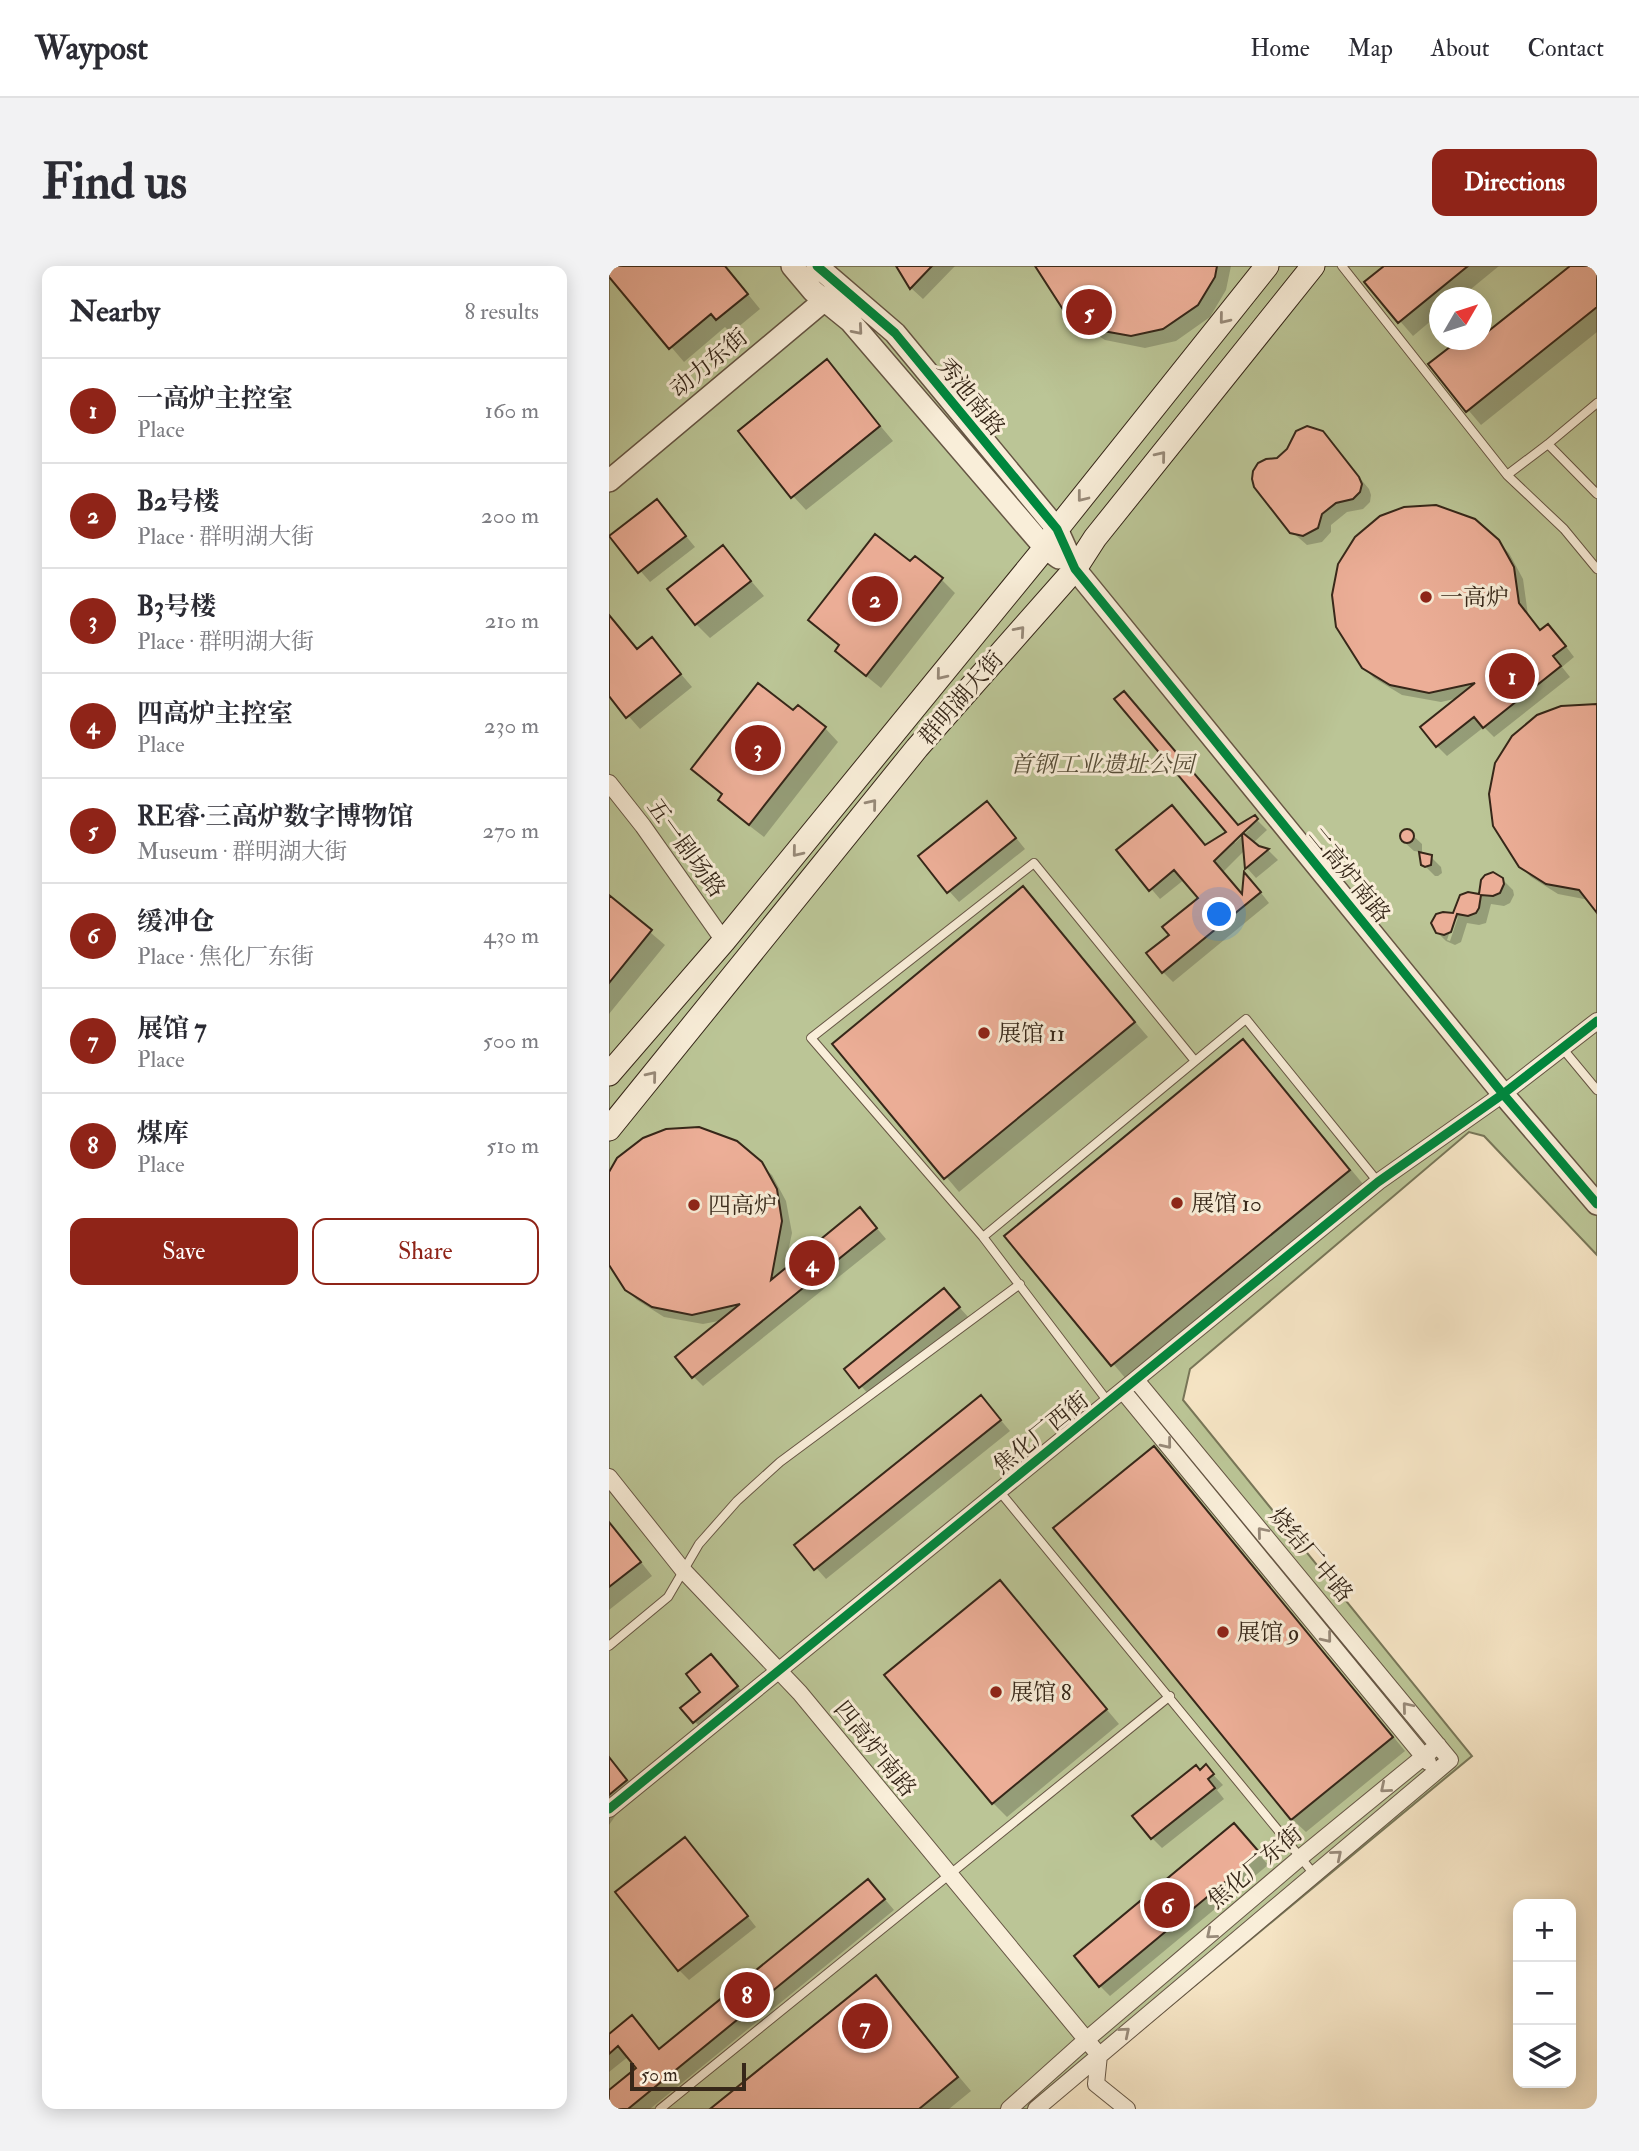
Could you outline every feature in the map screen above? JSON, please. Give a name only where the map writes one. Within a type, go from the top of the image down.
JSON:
[{"type":"main road","name":"群明湖大街","points":[[609,1074],[724,941],[1051,539],[1267,266]]},
{"type":"main road","name":"群明湖大街","points":[[609,1129],[917,748],[1075,569],[1095,538],[1313,266]]},
{"type":"street","name":"秀池南路","points":[[792,266],[813,291],[850,321],[1051,539]]},
{"type":"street","name":"秀池南路","points":[[817,266],[895,333],[1075,569]]},
{"type":"street","name":"动力东街","points":[[609,481],[842,285]]},
{"type":"street","name":"二高炉南路","points":[[1075,569],[1503,1094],[1597,1204]]},
{"type":"street","name":"五一剧场路","points":[[609,783],[643,826],[724,941]]},
{"type":"street","name":"焦化厂西街","points":[[609,1809],[1378,1182],[1503,1094],[1597,1021]]},
{"type":"street","name":"烧结厂中路","points":[[1136,1380],[1450,1760]]},
{"type":"street","name":"烧结厂中路","points":[[1123,1391],[1436,1772]]},
{"type":"street","name":"四高炉南路","points":[[609,1477],[683,1570],[778,1669],[1099,2055]]},
{"type":"street","name":"焦化厂东街","points":[[1009,2109],[1301,1857],[1439,1745]]},
{"type":"street","name":"焦化厂东街","points":[[1036,2109],[1450,1760]]},
{"type":"street","points":[[1099,2055],[1096,2084],[1128,2109]]},
{"type":"lane","points":[[1342,266],[1507,475],[1564,529],[1597,569]]},
{"type":"lane","points":[[1507,475],[1597,403]]},
{"type":"lane","points":[[1548,444],[1597,494]]},
{"type":"lane","points":[[1109,1403],[983,1237],[811,1038],[1034,863],[1195,1061]]},
{"type":"lane","points":[[983,1237],[1245,1019],[1378,1182]]},
{"type":"lane","points":[[1563,1049],[1597,1090]]},
{"type":"lane","points":[[609,1646],[668,1597],[699,1545],[737,1501],[780,1462],[1020,1284]]},
{"type":"lane","points":[[1000,1492],[1314,1874]]},
{"type":"lane","points":[[660,2109],[1170,1696]]},
{"type":"green space","name":"首钢工业遗址公园","points":[[609,266],[1597,266],[1597,1255],[1484,1136],[1469,1132],[1190,1369],[1183,1400],[1472,1756],[1046,2109],[609,2109]]},
{"type":"building","points":[[609,266],[725,266],[748,294],[716,320],[711,314],[669,349],[609,277]]},
{"type":"building","points":[[896,266],[932,266],[910,289]]},
{"type":"building","points":[[1035,266],[1217,266],[1215,277],[1198,305],[1163,329],[1131,336],[1092,329],[1064,311]]},
{"type":"building","points":[[1384,266],[1468,266],[1442,287],[1429,287],[1429,298],[1398,323],[1364,282]]},
{"type":"building","points":[[1570,266],[1597,266],[1597,307],[1466,412],[1428,364],[1446,350],[1492,350],[1492,328]]},
{"type":"building","points":[[827,359],[880,426],[791,498],[738,431]]},
{"type":"building","points":[[1307,426],[1323,431],[1362,484],[1360,492],[1353,499],[1336,503],[1322,514],[1318,528],[1303,536],[1290,533],[1254,487],[1252,479],[1258,463],[1277,458],[1287,449],[1296,431]]},
{"type":"building","points":[[657,499],[686,536],[638,573],[609,536]]},
{"type":"building","name":"一高炉","points":[[1436,505],[1475,519],[1499,540],[1514,567],[1519,603],[1540,630],[1548,624],[1566,646],[1553,656],[1561,666],[1483,728],[1474,717],[1436,747],[1420,727],[1475,683],[1429,693],[1390,685],[1362,668],[1336,627],[1332,595],[1338,564],[1355,537],[1380,516],[1404,507]]},
{"type":"building","points":[[875,534],[910,561],[915,556],[943,578],[866,676],[835,651],[839,645],[808,620]]},
{"type":"building","points":[[723,545],[751,581],[695,625],[667,589]]},
{"type":"building","points":[[609,615],[637,649],[652,637],[681,674],[626,718],[609,696]]},
{"type":"building","points":[[758,683],[793,710],[798,705],[826,727],[749,825],[718,800],[722,794],[691,769]]},
{"type":"building","points":[[1124,691],[1238,825],[1255,815],[1258,819],[1243,833],[1259,846],[1269,849],[1245,869],[1242,834],[1214,861],[1242,894],[1244,872],[1261,892],[1162,973],[1146,953],[1169,935],[1162,927],[1198,898],[1174,870],[1149,891],[1116,850],[1172,805],[1205,845],[1226,832],[1114,699]]},
{"type":"building","points":[[1597,704],[1597,913],[1579,890],[1546,884],[1519,867],[1493,826],[1489,794],[1495,763],[1512,736],[1537,715],[1561,706]]},
{"type":"building","points":[[987,801],[1016,838],[947,893],[918,856]]},
{"type":"building","points":[[1404,829],[1410,829],[1414,836],[1410,843],[1404,843],[1400,839],[1400,833]]},
{"type":"building","points":[[1419,852],[1432,855],[1431,865],[1421,865]]},
{"type":"building","points":[[1493,872],[1503,878],[1504,884],[1500,893],[1493,896],[1481,895],[1476,913],[1468,916],[1457,914],[1451,932],[1444,935],[1436,933],[1431,923],[1436,914],[1453,913],[1460,895],[1468,892],[1479,894],[1481,880]]},
{"type":"building","name":"展馆 11","points":[[1023,886],[1135,1022],[944,1179],[832,1044]]},
{"type":"building","points":[[609,895],[652,930],[609,983]]},
{"type":"building","name":"展馆 10","points":[[1243,1039],[1350,1170],[1111,1366],[1004,1236]]},
{"type":"building","name":"四高炉","points":[[699,1127],[737,1141],[762,1162],[777,1189],[782,1221],[771,1280],[860,1207],[877,1228],[692,1378],[675,1357],[740,1304],[692,1315],[652,1307],[625,1290],[609,1265],[609,1172],[617,1158],[643,1138],[666,1129]]},
{"type":"building","points":[[944,1288],[960,1307],[859,1388],[844,1369]]},
{"type":"building","points":[[981,1395],[1001,1420],[814,1570],[794,1545]]},
{"type":"building","name":"展馆 9","points":[[1154,1446],[1393,1737],[1291,1820],[1053,1528]]},
{"type":"building","points":[[609,1522],[641,1562],[609,1587]]},
{"type":"building","name":"展馆 8","points":[[1000,1580],[1107,1709],[992,1804],[884,1675]]},
{"type":"building","points":[[711,1654],[738,1686],[693,1723],[680,1708],[700,1692],[686,1674]]},
{"type":"building","points":[[609,1757],[627,1780],[609,1795]]},
{"type":"building","points":[[1206,1764],[1214,1774],[1208,1779],[1215,1788],[1151,1839],[1132,1816],[1196,1765],[1200,1770]]},
{"type":"building","points":[[1234,1823],[1260,1853],[1099,1987],[1074,1956]]},
{"type":"building","points":[[685,1837],[748,1916],[678,1971],[615,1892]]},
{"type":"building","points":[[868,1879],[885,1899],[628,2109],[609,2109],[609,2090],[636,2068],[618,2046],[609,2054],[609,2034],[632,2015],[659,2049]]},
{"type":"building","points":[[876,1975],[958,2077],[919,2109],[710,2109]]},
{"type":"cycle path","points":[[817,266],[895,333],[1057,529],[1075,569],[1503,1094],[1597,1204]]},
{"type":"cycle path","points":[[609,1809],[1378,1182],[1503,1094],[1597,1021]]},
{"type":"place","name":"RE睿·三高炉数字博物馆","points":[[1089,312]]},
{"type":"place","name":"一高炉","points":[[1426,597]]},
{"type":"place","name":"B2号楼","points":[[875,599]]},
{"type":"place","name":"一高炉主控室","points":[[1512,676]]},
{"type":"place","name":"B3号楼","points":[[758,748]]},
{"type":"place","name":"展馆 11","points":[[984,1033]]},
{"type":"place","name":"展馆 10","points":[[1177,1203]]},
{"type":"place","name":"四高炉","points":[[694,1205]]},
{"type":"place","name":"四高炉主控室","points":[[812,1263]]},
{"type":"place","name":"展馆 9","points":[[1223,1632]]},
{"type":"place","name":"展馆 8","points":[[996,1692]]},
{"type":"place","name":"缓冲仓","points":[[1167,1905]]},
{"type":"place","name":"煤库","points":[[747,1995]]},
{"type":"place","name":"展馆 7","points":[[865,2026]]}]
